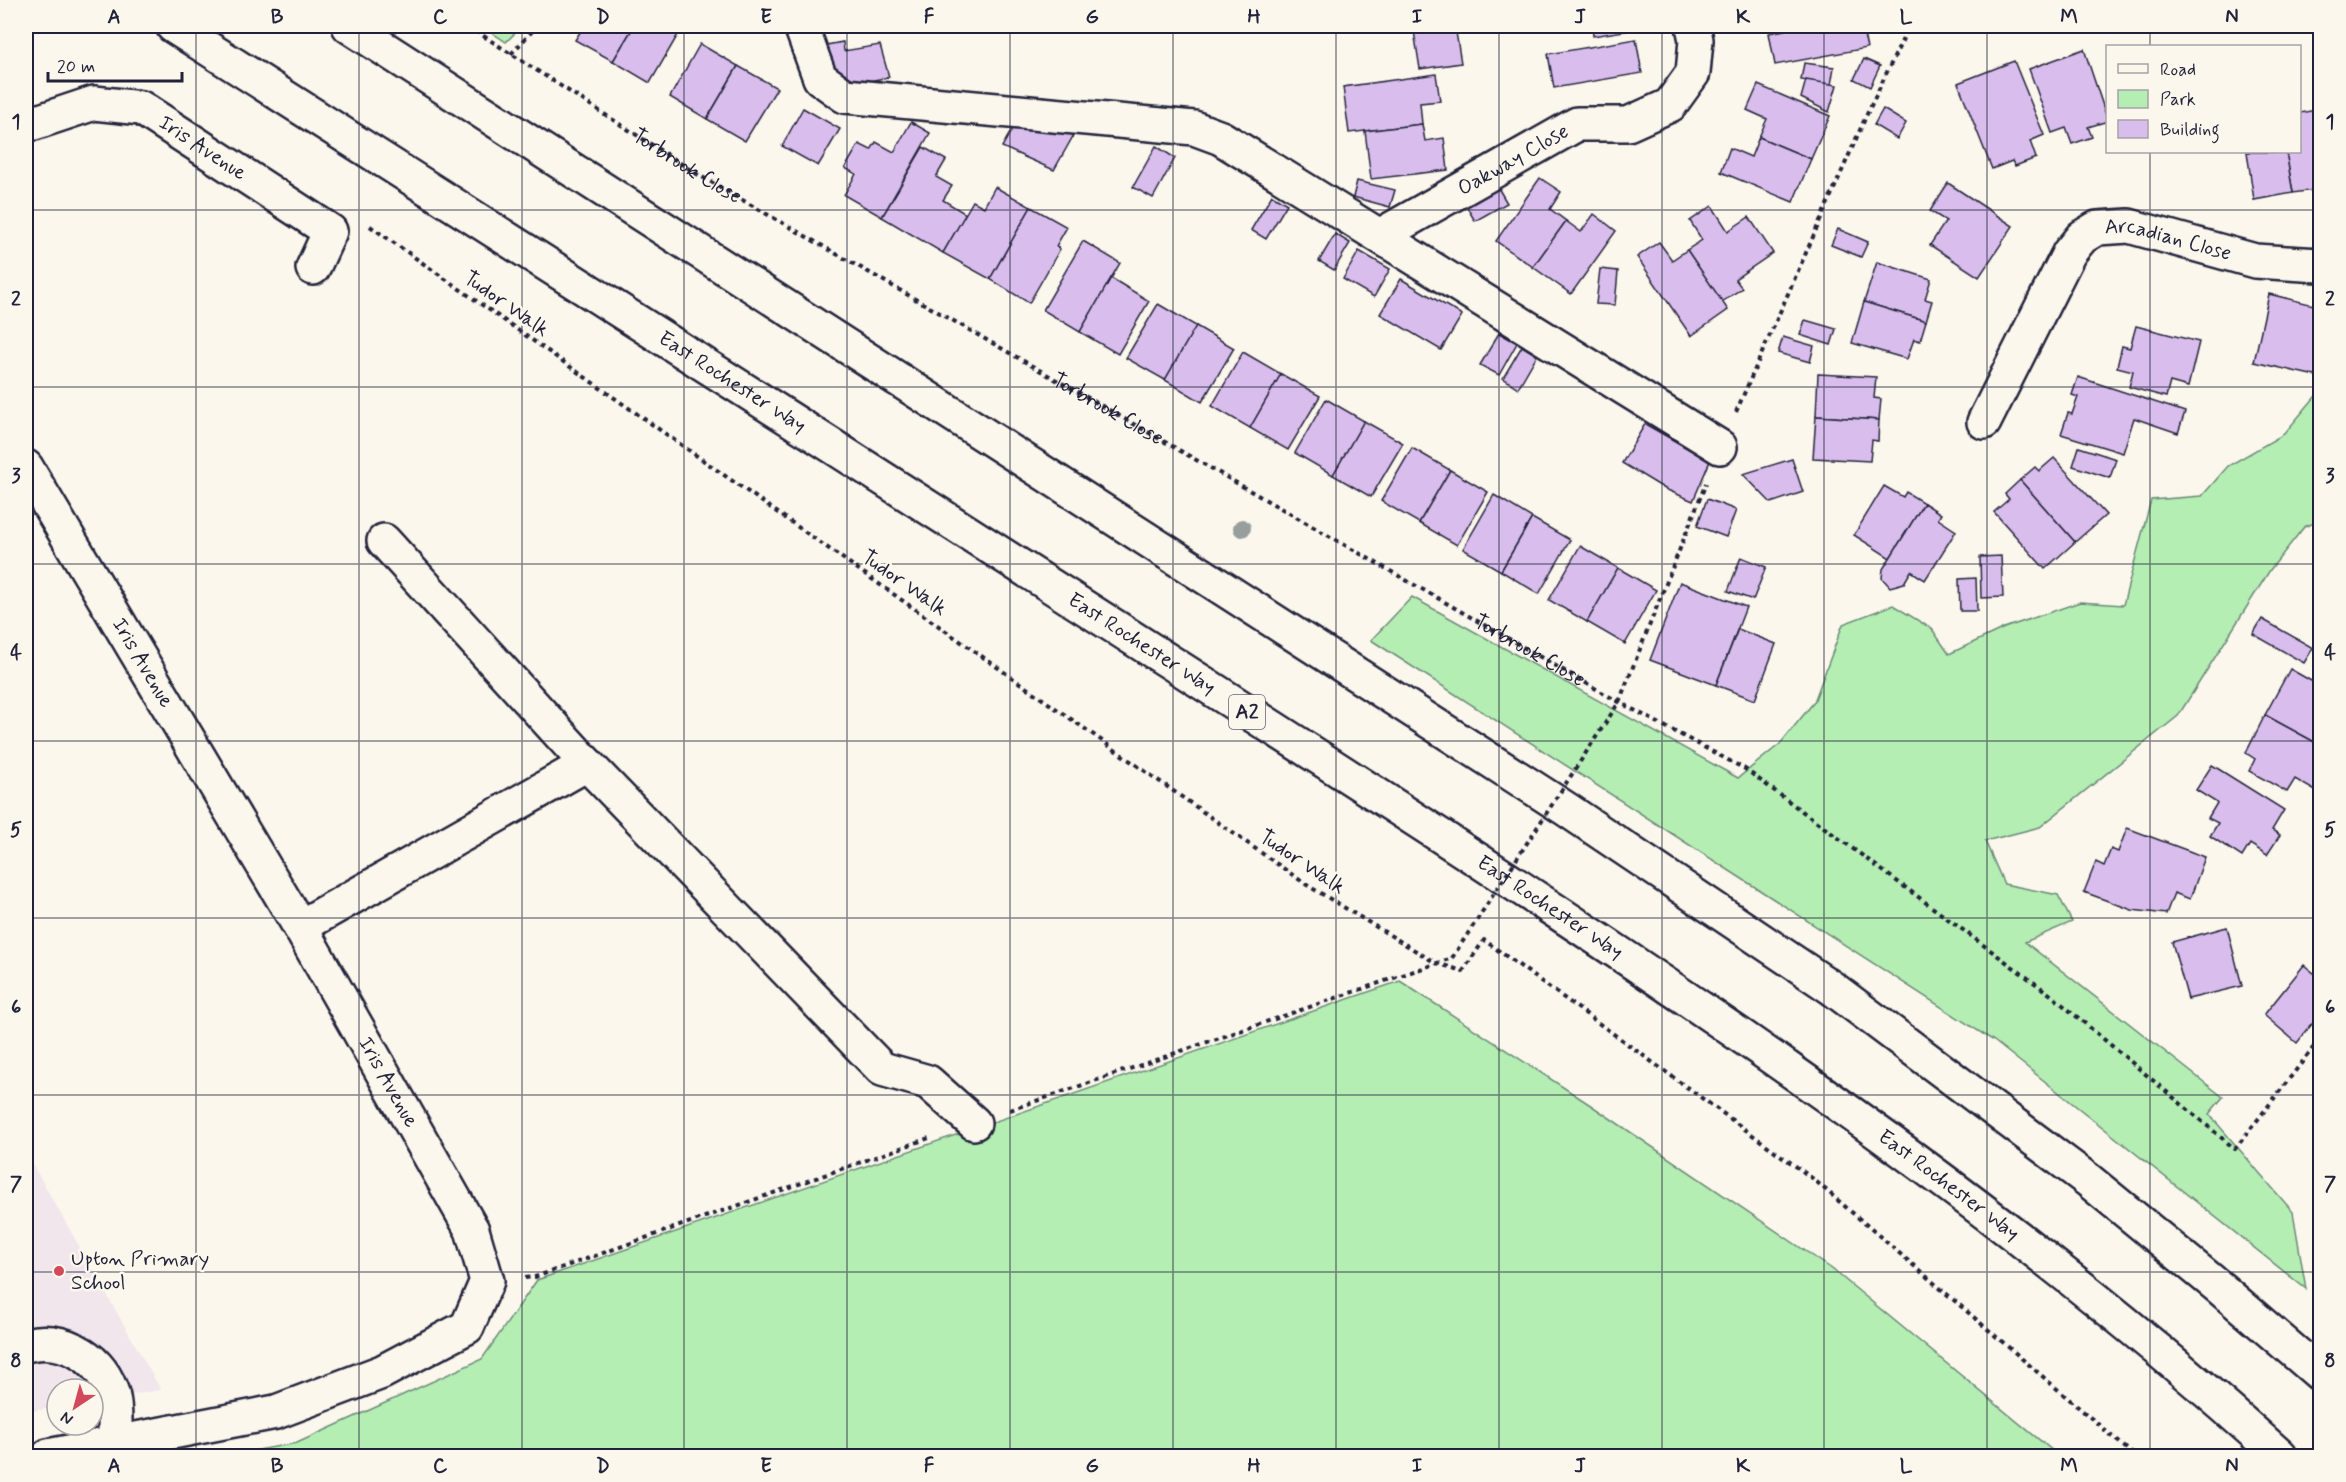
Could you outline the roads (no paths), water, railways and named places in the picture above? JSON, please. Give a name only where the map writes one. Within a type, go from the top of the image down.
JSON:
[{"type":"main road","name":"East Rochester Way","points":[[173,26],[1437,833],[1729,1027],[1986,1212],[2228,1409],[2280,1456]]},
{"type":"main road","points":[[349,26],[1566,809],[1833,988],[2088,1180],[2220,1288],[2320,1374]]},
{"type":"main road","points":[[801,26],[820,78],[845,96],[1194,128],[1221,138],[1720,447]]},
{"type":"main road","name":"Oakway Close","points":[[1381,235],[1578,124],[1628,124],[1670,105],[1693,73],[1696,39],[1693,26]]},
{"type":"main road","name":"Iris Avenue","points":[[26,122],[34,123],[94,104],[141,108],[330,231],[313,268]]},
{"type":"main road","name":"Arcadian Close","points":[[1984,422],[2069,253],[2082,237],[2097,228],[2129,226],[2255,261],[2320,265]]},
{"type":"main road","name":"Iris Avenue","points":[[26,467],[300,927],[472,1230],[487,1281],[467,1327],[382,1372],[276,1412],[48,1456]]},
{"type":"main road","points":[[384,541],[587,764],[882,1069],[928,1082],[974,1123]]},
{"type":"main road","points":[[300,927],[587,764]]},
{"type":"main road","points":[[26,1345],[34,1343],[65,1346],[92,1361],[111,1389],[116,1444]]},
{"type":"place","name":"Upton Primary School","points":[[59,1271]]}]
